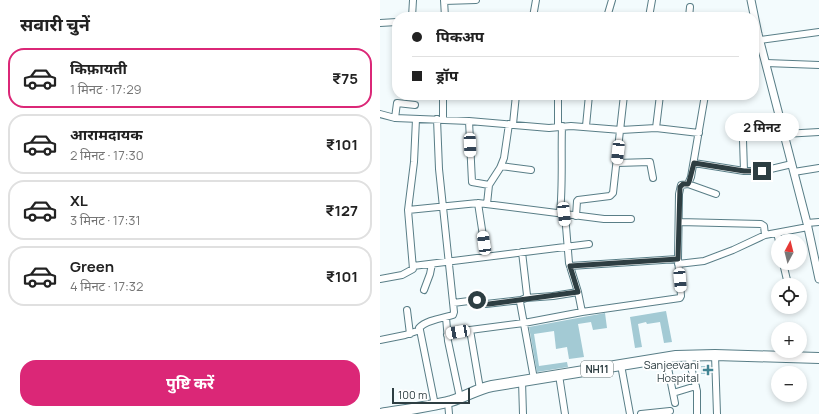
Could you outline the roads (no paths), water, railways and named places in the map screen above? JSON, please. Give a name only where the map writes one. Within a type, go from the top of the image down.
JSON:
[{"type":"highway","name":"NH11","points":[[380,414],[436,405],[460,398],[480,389],[666,358],[715,355],[819,358]]},
{"type":"street","points":[[412,12],[413,0]]},
{"type":"street","points":[[445,12],[444,0],[476,0]]},
{"type":"street","points":[[534,12],[536,0]]},
{"type":"street","points":[[608,12],[612,0]]},
{"type":"street","points":[[650,12],[652,0]]},
{"type":"street","points":[[751,0],[753,12]]},
{"type":"street","points":[[690,7],[690,12]]},
{"type":"street","points":[[380,23],[392,22]]},
{"type":"street","points":[[759,36],[819,32]]},
{"type":"street","points":[[759,42],[766,63],[808,225],[817,263],[819,279]]},
{"type":"street","points":[[766,63],[819,65]]},
{"type":"street","points":[[436,405],[419,328],[429,322],[453,315],[454,312],[439,169],[440,119],[442,100]]},
{"type":"street","points":[[487,204],[489,185],[501,166],[504,158],[515,100]]},
{"type":"street","points":[[558,100],[562,214],[570,266],[582,312]]},
{"type":"street","points":[[586,126],[589,100]]},
{"type":"street","points":[[576,216],[578,200],[612,195],[614,191],[624,100]]},
{"type":"street","points":[[656,128],[659,100]]},
{"type":"street","points":[[688,184],[694,163],[704,100]]},
{"type":"street","points":[[395,118],[397,103],[415,105]]},
{"type":"street","points":[[380,114],[395,118],[440,119],[549,128],[586,126],[621,130],[656,128],[699,133]]},
{"type":"street","points":[[380,279],[402,275],[410,271],[413,266],[408,210],[414,162],[416,119]]},
{"type":"street","points":[[469,121],[471,180],[472,183],[489,185]]},
{"type":"street","points":[[784,134],[819,132]]},
{"type":"street","points":[[743,140],[744,171]]},
{"type":"street","points":[[617,163],[650,162],[653,178]]},
{"type":"street","points":[[694,163],[744,171],[762,171],[792,164]]},
{"type":"street","points":[[501,166],[531,170]]},
{"type":"street","points":[[794,172],[819,168]]},
{"type":"street","points":[[447,335],[582,312],[680,298],[678,261],[680,187],[683,184],[688,184],[716,194]]},
{"type":"street","points":[[408,210],[478,203],[604,219],[631,219]]},
{"type":"street","points":[[478,203],[486,256]]},
{"type":"street","points":[[679,222],[761,224],[764,226],[765,235]]},
{"type":"street","points":[[570,266],[704,261],[733,250],[765,235],[819,222]]},
{"type":"street","points":[[413,266],[589,244]]},
{"type":"street","points":[[522,252],[527,295],[523,299],[524,323],[534,379]]},
{"type":"street","points":[[424,290],[432,264]]},
{"type":"street","points":[[453,304],[477,300],[486,304],[578,292]]},
{"type":"street","points":[[407,310],[410,334]]},
{"type":"street","points":[[446,317],[447,335],[460,398]]},
{"type":"street","points":[[380,340],[410,334],[420,330]]},
{"type":"street","points":[[470,330],[480,389]]},
{"type":"street","points":[[715,355],[717,414]]},
{"type":"street","points":[[688,356],[696,386],[697,414]]},
{"type":"street","points":[[666,358],[675,403]]},
{"type":"street","points":[[621,365],[630,414]]},
{"type":"street","points":[[559,375],[565,414]]},
{"type":"street","points":[[522,381],[523,414]]},
{"type":"street","points":[[673,393],[696,386]]},
{"type":"street","points":[[448,402],[448,414]]},
{"type":"street","points":[[641,414],[670,411]]},
{"type":"place","name":"Sanjeevani Hospital","points":[[708,370]]}]
